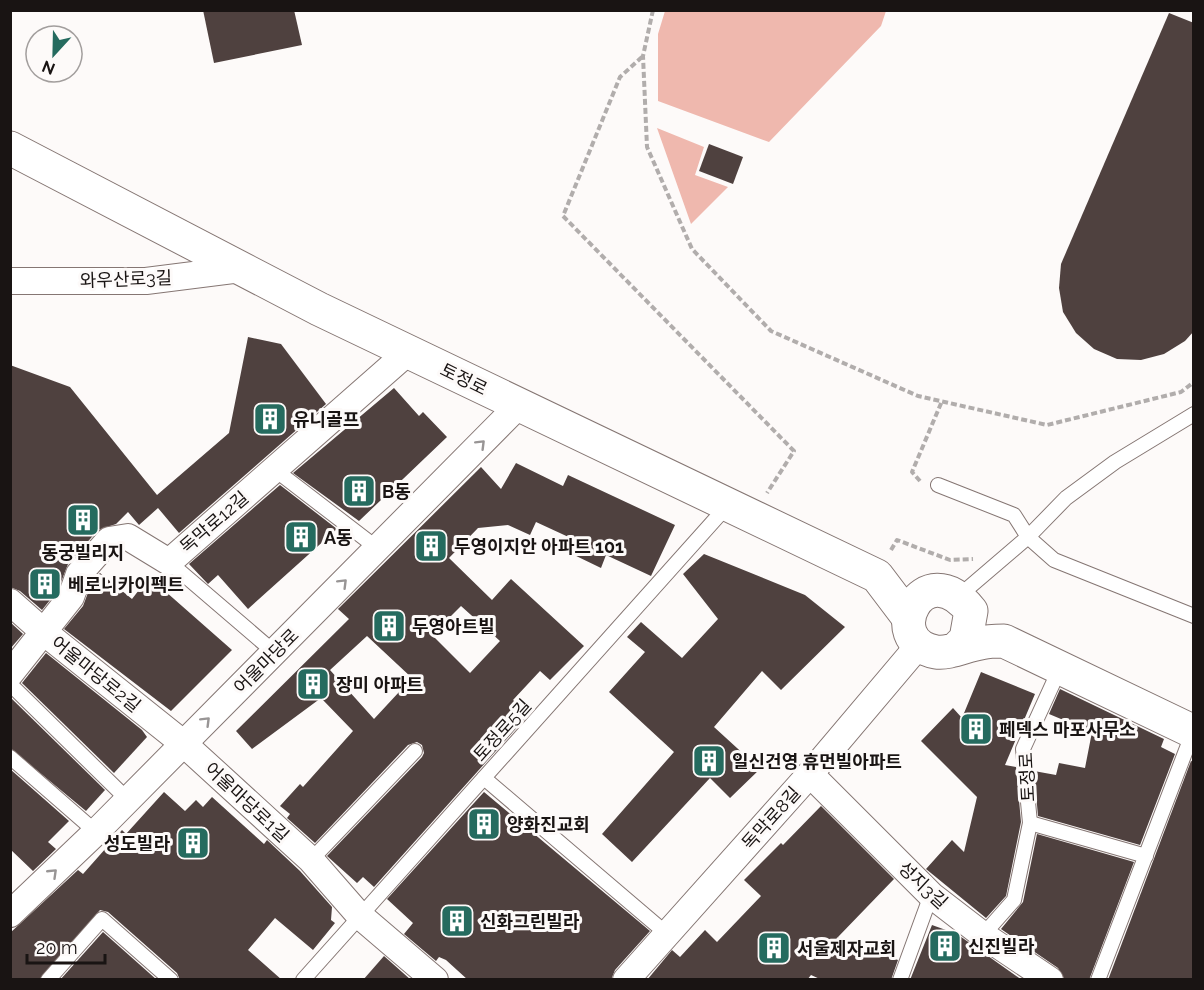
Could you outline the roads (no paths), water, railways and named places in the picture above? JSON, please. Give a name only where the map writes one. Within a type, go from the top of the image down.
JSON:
[{"type":"street","name":"토정로","points":[[10,148],[241,269],[408,352],[877,576],[913,631]]},
{"type":"street","name":"와우산로3길","points":[[10,281],[146,281],[241,269]]},
{"type":"street","name":"독막로12길","points":[[10,674],[45,633],[71,597],[79,574],[109,540],[128,537],[169,562],[408,352]]},
{"type":"street","name":"어울마당로","points":[[10,914],[184,744],[519,405]]},
{"type":"street","points":[[877,576],[954,599],[1004,641],[1193,732]]},
{"type":"street","points":[[954,599],[920,598],[913,631],[937,652],[981,642],[1004,641]]},
{"type":"street","points":[[954,599],[971,625],[966,639],[957,648]]},
{"type":"street","name":"어울마당로2길","points":[[10,602],[45,633],[184,744]]},
{"type":"street","name":"독막로8길","points":[[626,980],[810,774],[913,631]]},
{"type":"street","name":"어울마당로1길","points":[[184,744],[311,860],[359,915],[435,980]]},
{"type":"street","name":"성지3길","points":[[810,774],[931,895],[983,935],[1050,980]]},
{"type":"lane","points":[[954,599],[1028,537],[1066,498],[1115,462],[1194,414]]},
{"type":"lane","points":[[274,469],[377,548]]},
{"type":"lane","points":[[933,487],[1014,515],[1028,537],[1054,560],[1194,616]]},
{"type":"lane","name":"토정로5길","points":[[303,980],[484,778],[740,511]]},
{"type":"lane","points":[[169,562],[274,652]]},
{"type":"lane","name":"토정로","points":[[983,935],[1014,900],[1030,823],[1023,749],[1060,666]]},
{"type":"lane","points":[[10,684],[128,800]]},
{"type":"lane","points":[[1098,980],[1193,732]]},
{"type":"lane","points":[[311,860],[415,751]]},
{"type":"lane","points":[[10,757],[96,832]]},
{"type":"lane","points":[[484,778],[667,934]]},
{"type":"lane","name":"토정로","points":[[1030,823],[1146,856]]},
{"type":"lane","points":[[900,980],[931,895]]},
{"type":"lane","points":[[48,980],[102,919],[171,980]]},
{"type":"place","name":"유니골프","points":[[270,419]]},
{"type":"place","name":"B동","points":[[359,491]]},
{"type":"place","name":"동궁빌리지","points":[[83,520]]},
{"type":"place","name":"A동","points":[[301,537]]},
{"type":"place","name":"두영이지안 아파트 101","points":[[431,546]]},
{"type":"place","name":"베로니카이펙트","points":[[45,584]]},
{"type":"place","name":"두영아트빌","points":[[389,626]]},
{"type":"place","name":"장미 아파트","points":[[313,684]]},
{"type":"place","name":"페덱스 마포사무소","points":[[976,729]]},
{"type":"place","name":"일신건영 휴먼빌아파트","points":[[709,761]]},
{"type":"place","name":"양화진교회","points":[[484,824]]},
{"type":"place","name":"성도빌라","points":[[193,843]]},
{"type":"place","name":"신화그린빌라","points":[[457,921]]},
{"type":"place","name":"신진빌라","points":[[945,946]]},
{"type":"place","name":"서울제자교회","points":[[774,948]]}]
